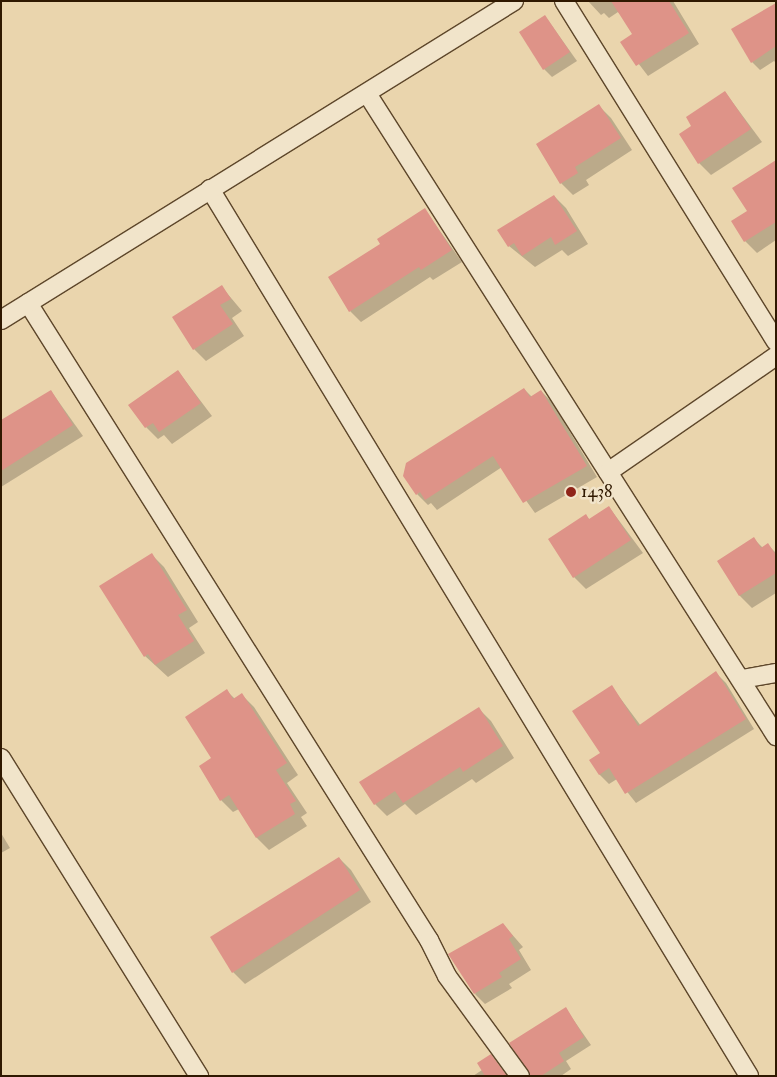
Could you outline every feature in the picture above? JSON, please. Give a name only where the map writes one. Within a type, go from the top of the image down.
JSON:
[{"type":"street","points":[[1,320],[210,189],[368,95],[514,1]]},
{"type":"street","points":[[564,1],[776,341]]},
{"type":"street","points":[[368,95],[742,679],[776,736]]},
{"type":"street","points":[[210,189],[749,1076]]},
{"type":"street","points":[[28,303],[429,940],[447,976],[520,1076]]},
{"type":"street","points":[[608,472],[776,356]]},
{"type":"street","points":[[742,679],[776,673]]},
{"type":"street","points":[[1,758],[199,1076]]},
{"type":"building","points":[[611,1],[669,1],[689,33],[636,66],[620,42],[632,34]]},
{"type":"building","points":[[776,3],[776,46],[751,63],[731,29]]},
{"type":"building","points":[[545,15],[570,52],[543,70],[519,32]]},
{"type":"building","points":[[725,91],[751,129],[698,164],[679,134],[691,126],[686,117]]},
{"type":"building","points":[[599,104],[621,138],[575,167],[578,173],[560,184],[536,144]]},
{"type":"building","points":[[776,160],[776,222],[744,242],[731,221],[747,211],[732,188]]},
{"type":"building","points":[[554,195],[577,231],[555,245],[551,237],[522,256],[514,243],[508,247],[497,230]]},
{"type":"building","points":[[425,208],[452,250],[421,270],[419,267],[349,312],[328,277],[380,244],[377,239]]},
{"type":"building","points":[[222,285],[231,299],[220,305],[233,324],[193,350],[172,317]]},
{"type":"building","points":[[178,370],[201,403],[159,432],[153,423],[145,428],[128,405]]},
{"type":"building","points":[[524,388],[530,397],[541,390],[587,466],[523,503],[493,456],[425,500],[420,492],[416,495],[403,476],[406,463]]},
{"type":"building","points":[[51,390],[73,425],[1,471],[1,420]]},
{"type":"building","points":[[609,506],[631,540],[573,578],[548,539],[586,514],[589,519]]},
{"type":"building","points":[[754,537],[761,548],[768,543],[776,555],[776,573],[739,596],[717,561]]},
{"type":"building","points":[[152,553],[187,610],[178,615],[194,641],[155,665],[148,654],[144,657],[99,586]]},
{"type":"building","points":[[716,671],[746,719],[625,794],[609,768],[599,775],[589,760],[600,753],[572,711],[612,685],[638,726]]},
{"type":"building","points":[[227,689],[233,699],[242,693],[287,763],[276,770],[296,801],[290,804],[295,814],[256,838],[229,795],[220,801],[199,766],[211,758],[185,717]]},
{"type":"building","points":[[479,707],[503,746],[463,772],[460,767],[403,803],[395,791],[374,805],[359,782]]},
{"type":"building","points":[[339,857],[360,890],[232,973],[210,937]]},
{"type":"building","points":[[503,923],[513,936],[509,939],[521,959],[499,973],[502,977],[474,994],[448,954]]},
{"type":"building","points":[[566,1007],[584,1037],[559,1053],[564,1061],[541,1076],[530,1076],[509,1043]]},
{"type":"building","points":[[491,1054],[507,1076],[485,1076],[477,1063]]},
{"type":"place","name":"1438","points":[[571,492]]}]
